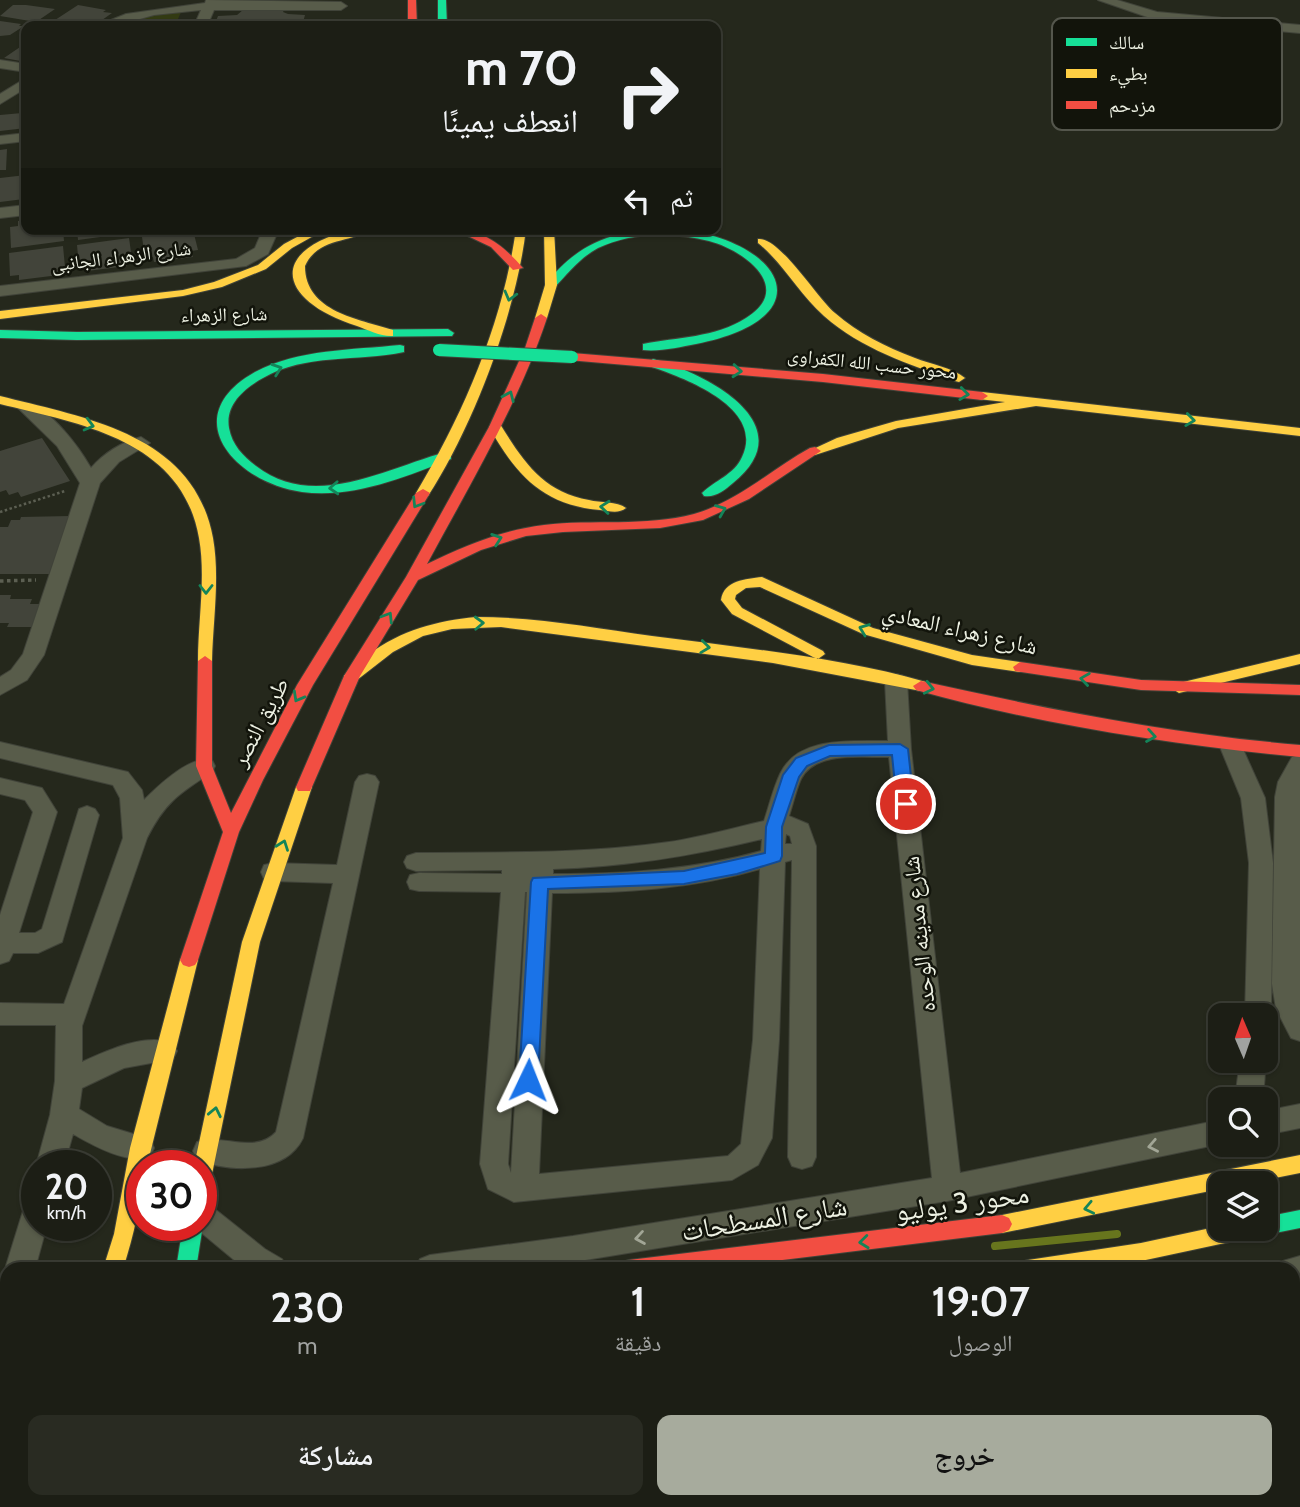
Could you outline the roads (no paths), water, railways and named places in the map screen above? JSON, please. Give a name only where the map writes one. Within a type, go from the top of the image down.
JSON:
[{"type":"main road","points":[[412,0],[413,21]]},
{"type":"main road","points":[[442,0],[443,21]]},
{"type":"main road","points":[[721,228],[756,238],[772,247],[786,260],[810,298],[850,331],[870,343],[959,378]]},
{"type":"main road","points":[[0,315],[183,293],[218,285],[262,267],[288,246],[309,235]]},
{"type":"main road","points":[[347,235],[313,248],[301,260],[299,286],[308,298],[324,309],[389,332]]},
{"type":"main road","points":[[472,235],[495,245],[517,268]]},
{"type":"main road","name":"طريق النصر","points":[[115,1262],[124,1234],[140,1147],[164,1051],[195,939],[232,832],[261,767],[305,685],[446,456],[506,311],[517,268],[520,235]]},
{"type":"main road","points":[[206,1150],[251,942],[304,786],[352,676],[413,577],[495,427],[531,348],[551,285],[549,235]]},
{"type":"main road","points":[[551,285],[572,261],[589,249],[611,240],[644,235]]},
{"type":"main road","points":[[647,347],[713,335],[743,325],[761,313],[772,298],[771,282],[766,270],[756,259],[738,247],[716,239],[691,235]]},
{"type":"main road","name":"شارع الزهراء","points":[[0,334],[77,336],[389,332],[550,338]]},
{"type":"main road","name":"محور حسب الله الكفراوى","points":[[622,345],[1093,392]]},
{"type":"main road","name":"شارع الزهراء","points":[[0,348],[439,350]]},
{"type":"main road","points":[[400,349],[304,361],[258,376],[239,387],[227,402],[223,420],[227,444],[242,465],[261,477],[285,485],[317,488],[347,487],[379,481],[446,456]]},
{"type":"main road","name":"محور حسب الله الكفراوى","points":[[439,350],[653,363],[1300,432]]},
{"type":"main road","points":[[653,363],[713,388],[734,404],[748,422],[754,443],[752,456],[744,468],[725,485],[698,497]]},
{"type":"main road","points":[[0,400],[117,433],[141,443],[183,475],[196,494],[204,515],[204,766],[232,832]]},
{"type":"main road","points":[[413,577],[475,547],[511,534],[574,527],[659,526],[726,509],[811,452],[855,433],[887,424],[1037,402]]},
{"type":"main road","points":[[495,427],[509,457],[525,475],[547,492],[579,504],[635,508]]},
{"type":"main road","points":[[1255,428],[1300,438]]},
{"type":"main road","name":"شارع زهراء المعادي","points":[[849,669],[737,611],[731,606],[729,593],[742,584],[762,583],[845,621],[919,647],[972,660],[1073,677],[1179,688],[1300,690]]},
{"type":"main road","name":"شارع زهراء المعادي","points":[[352,676],[382,652],[428,629],[490,622],[758,653],[849,669],[1113,729],[1231,747],[1300,751]]},
{"type":"main road","points":[[1179,688],[1245,670],[1300,659]]},
{"type":"main road","name":"محور 3 يوليو","points":[[687,1262],[996,1225],[1300,1164]]},
{"type":"main road","points":[[1278,1223],[1300,1219]]},
{"type":"main road","points":[[98,1260],[124,1234]]},
{"type":"main road","points":[[1075,1262],[1208,1238]]},
{"type":"main road","points":[[187,1262],[190,1241]]},
{"type":"street","points":[[1104,0],[1156,16],[1178,18]]},
{"type":"street","points":[[203,21],[211,1]]},
{"type":"street","points":[[112,21],[149,8],[211,1],[341,7]]},
{"type":"street","points":[[1282,27],[1300,29]]},
{"type":"street","points":[[0,64],[21,67]]},
{"type":"street","points":[[0,100],[21,85]]},
{"type":"street","points":[[0,140],[21,138]]},
{"type":"street","points":[[0,213],[21,211]]},
{"type":"street","name":"شارع الزهراء الجانبى","points":[[0,292],[240,263],[262,251],[269,235]]},
{"type":"street","points":[[27,408],[64,440],[78,459],[90,483]]},
{"type":"street","points":[[0,688],[19,675],[33,655],[90,483],[100,467],[117,453],[141,443]]},
{"type":"street","name":"شارع مدينه الوحده","points":[[896,681],[900,749],[947,1188]]},
{"type":"street","points":[[1231,747],[1253,798],[1261,863],[1258,1003]]},
{"type":"street","points":[[527,872],[501,1055],[495,1173],[505,1186],[524,1188],[732,1168],[745,1161],[754,1151],[758,1138],[766,1040],[774,827],[791,775],[810,757],[839,750],[900,749]]},
{"type":"street","points":[[0,750],[120,778],[131,789],[133,796],[131,821],[135,838]]},
{"type":"street","points":[[1300,763],[1290,782],[1287,797],[1294,922],[1286,997],[1300,1030]]},
{"type":"street","points":[[54,1150],[64,1115],[69,1081],[68,1038],[72,1015],[135,838],[151,807],[168,790],[204,766]]},
{"type":"street","points":[[217,1152],[265,1155],[283,1146],[289,1139],[368,782]]},
{"type":"street","points":[[0,786],[34,794],[42,802],[45,812],[2,949],[43,942],[53,935],[87,815]]},
{"type":"street","points":[[527,872],[668,852],[785,825],[802,832],[802,1157]]},
{"type":"street","points":[[418,872],[684,877],[737,867],[804,846]]},
{"type":"street","points":[[273,872],[347,874]]},
{"type":"street","points":[[524,1188],[529,1053],[527,872]]},
{"type":"street","points":[[0,1014],[72,1015]]},
{"type":"street","points":[[766,1040],[803,1043]]},
{"type":"street","points":[[69,1081],[120,1057],[164,1051]]},
{"type":"street","points":[[501,1055],[529,1053]]},
{"type":"street","points":[[64,1115],[99,1135],[140,1147]]},
{"type":"street","points":[[1278,1120],[1300,1115]]},
{"type":"street","name":"شارع المسطحات","points":[[480,1262],[947,1188],[1208,1134]]},
{"type":"street","points":[[217,1228],[260,1262]]},
{"type":"street","points":[[22,1262],[28,1241]]},
{"type":"waterway","points":[[995,1246],[1117,1234]]}]
